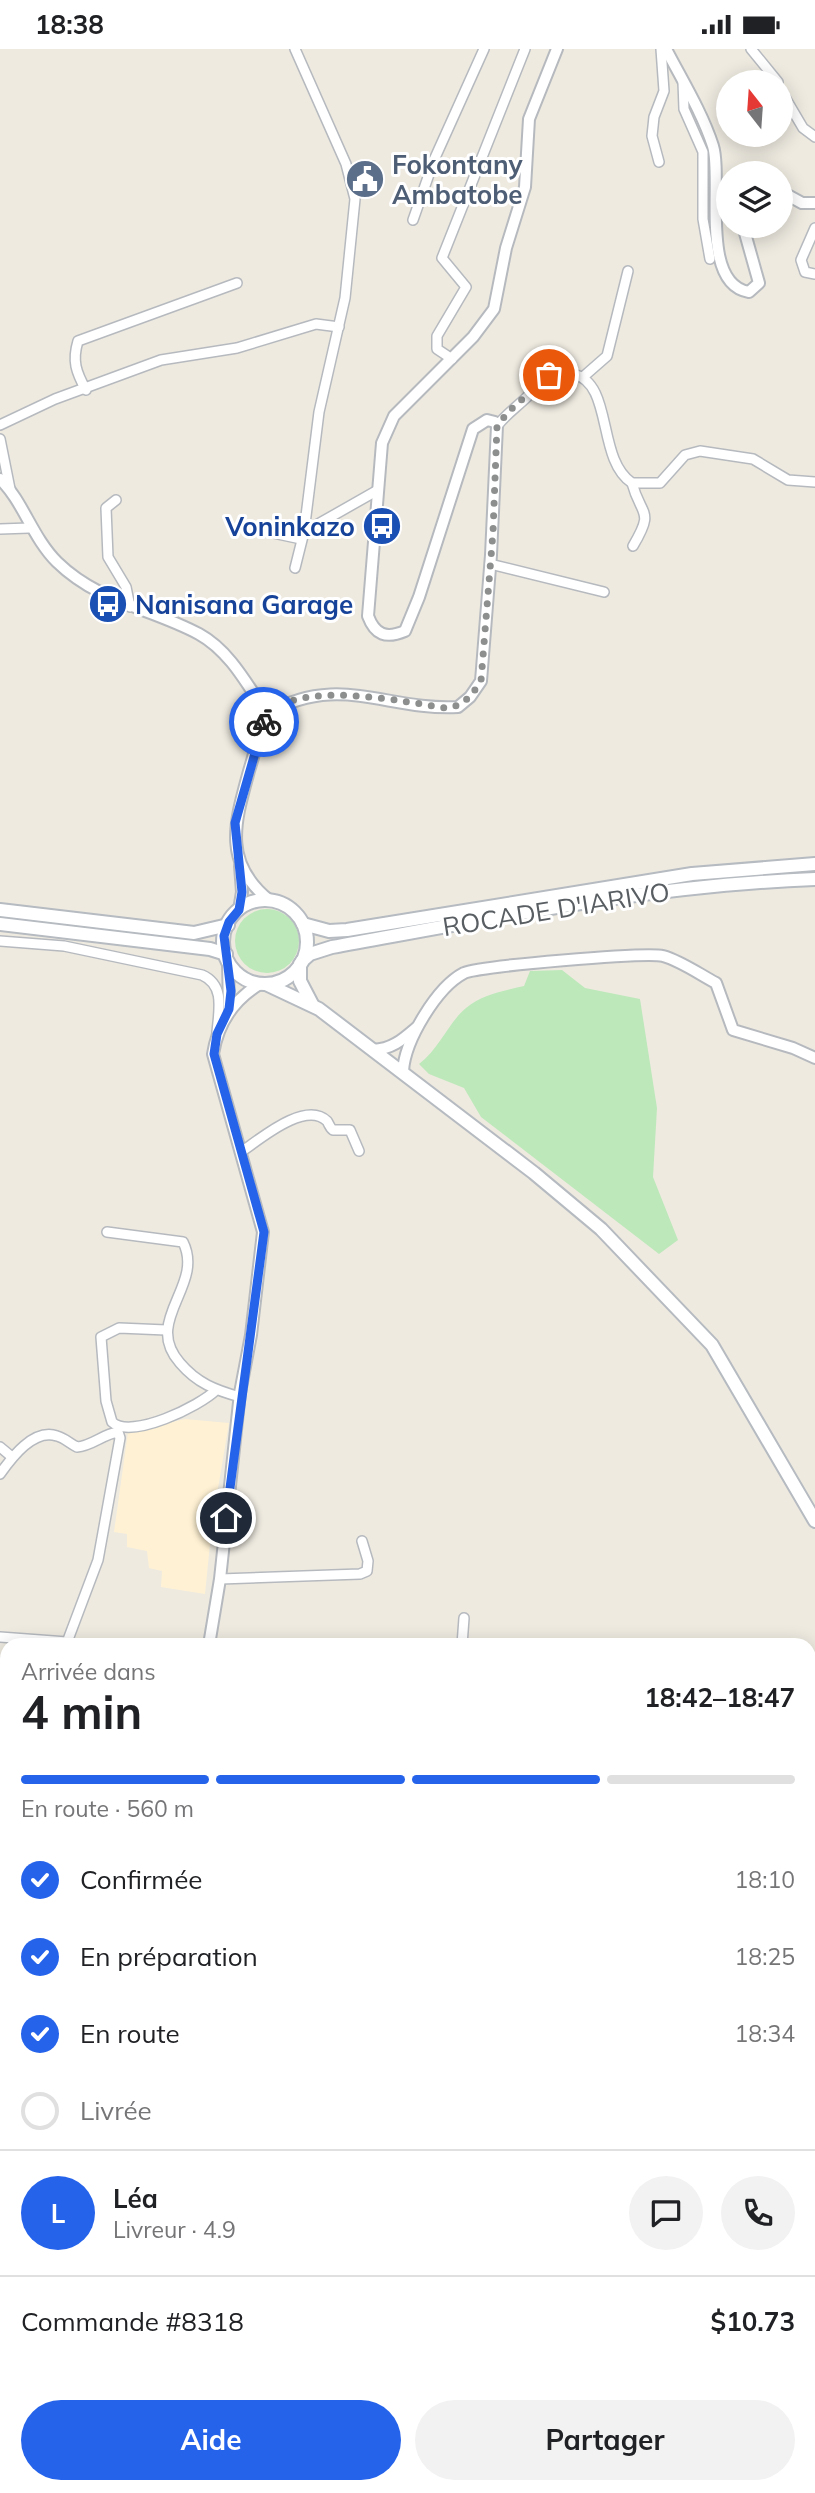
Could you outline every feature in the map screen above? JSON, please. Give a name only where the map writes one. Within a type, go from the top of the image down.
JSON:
[{"type":"main road","name":"ROCADE D'IARIVO","points":[[303,924],[329,931],[347,930],[692,874],[815,864]]},
{"type":"main road","name":"ROCADE D'IARIVO","points":[[301,963],[310,954],[332,947],[500,916],[708,886],[815,879]]},
{"type":"main road","points":[[227,958],[224,941],[228,925],[239,910],[253,902],[269,900],[288,906],[303,924],[307,946],[301,963],[300,981],[312,1005]]},
{"type":"main road","points":[[0,911],[194,933],[228,925]]},
{"type":"main road","points":[[0,924],[209,949],[227,958],[242,977],[312,1005],[403,1071],[601,1229],[712,1345],[815,1521]]},
{"type":"main road","points":[[263,984],[286,978],[301,963]]},
{"type":"street","points":[[295,49],[346,164],[354,190],[354,233],[339,327],[319,412],[295,568]]},
{"type":"street","points":[[413,220],[434,160],[484,49]]},
{"type":"street","points":[[452,359],[437,349],[437,336],[466,287],[442,258],[525,49]]},
{"type":"street","points":[[497,426],[495,422],[487,420],[473,429],[419,597],[405,631],[394,636],[381,635],[372,626],[368,615],[382,443],[394,416],[452,359],[494,309],[506,248],[525,187],[530,119],[557,49]]},
{"type":"street","points":[[664,49],[683,82],[713,148],[713,203],[716,220]]},
{"type":"street","points":[[659,162],[652,136],[654,117],[664,91],[664,49]]},
{"type":"street","points":[[751,49],[768,70]]},
{"type":"street","points":[[683,82],[684,109],[703,152],[704,219],[710,259]]},
{"type":"street","points":[[793,111],[803,128],[815,137]]},
{"type":"street","points":[[793,198],[802,203],[815,203]]},
{"type":"street","points":[[815,228],[801,260],[805,272],[815,274]]},
{"type":"street","points":[[719,238],[725,272],[731,283],[749,292],[759,283],[746,238]]},
{"type":"street","points":[[583,377],[607,356],[628,271]]},
{"type":"street","points":[[86,390],[76,373],[74,355],[78,341],[237,283]]},
{"type":"street","points":[[0,425],[55,399],[116,379],[124,371],[161,360],[237,348],[316,324],[339,327]]},
{"type":"street","points":[[239,910],[242,892],[240,863],[234,839],[235,823],[267,714],[281,706],[328,692],[458,707],[470,697],[481,681],[491,564],[497,426],[508,412],[549,375],[565,373],[583,377],[594,390],[617,465],[632,483],[646,516],[644,528],[633,546]]},
{"type":"street","points":[[0,439],[10,489],[29,528],[58,563],[109,599],[199,634],[230,661],[267,714]]},
{"type":"street","points":[[632,483],[652,485],[665,481],[681,460],[694,451],[753,459],[788,480],[815,482]]},
{"type":"street","points":[[0,479],[10,489]]},
{"type":"street","points":[[259,530],[302,536],[378,490]]},
{"type":"street","points":[[116,500],[106,508],[106,548],[126,587],[130,607]]},
{"type":"street","points":[[0,529],[29,528]]},
{"type":"street","points":[[491,564],[604,592]]},
{"type":"street","points":[[240,863],[255,888],[269,900]]},
{"type":"street","points":[[0,941],[29,941],[75,948],[202,975],[213,980],[218,989],[214,1054],[264,1232],[240,1397],[220,1579],[210,1638]]},
{"type":"street","points":[[403,1071],[404,1059],[431,1005],[466,972],[562,961],[662,956],[716,983],[733,1030],[793,1048],[815,1058]]},
{"type":"street","points":[[217,1034],[229,1009],[231,991],[227,958]]},
{"type":"street","points":[[229,1009],[263,984]]},
{"type":"street","points":[[373,1050],[386,1049],[399,1042],[421,1024]]},
{"type":"street","points":[[241,1152],[284,1123],[309,1115],[326,1121],[334,1130],[350,1129],[359,1151]]},
{"type":"street","points":[[107,1231],[174,1240],[184,1245],[184,1284],[166,1330],[169,1350],[201,1384],[240,1397]]},
{"type":"street","points":[[166,1330],[119,1328],[101,1337],[106,1401],[112,1422],[125,1427],[186,1412],[202,1404],[216,1390]]},
{"type":"street","points":[[0,1474],[12,1457],[45,1434],[55,1435],[77,1447],[118,1433],[120,1438],[98,1560],[69,1638]]},
{"type":"street","points":[[0,1447],[12,1457]]},
{"type":"street","points":[[220,1579],[360,1574],[366,1571],[368,1561],[362,1541]]},
{"type":"street","points":[[463,1638],[464,1618]]},
{"type":"shaded area","points":[[185,1419],[229,1423],[212,1524],[205,1594],[161,1587],[162,1571],[149,1568],[147,1551],[127,1547],[127,1534],[114,1532],[128,1432]]},
{"type":"green space","points":[[261,909],[273,909],[290,918],[297,929],[297,953],[290,964],[273,973],[261,973],[249,968],[240,959],[235,947],[235,935],[240,923],[249,914]]},
{"type":"green space","points":[[562,970],[585,988],[640,999],[657,1108],[653,1177],[678,1240],[659,1254],[481,1117],[464,1088],[429,1074],[419,1064],[433,1051],[460,1014],[479,999],[524,986],[530,971]]},
{"type":"way so far","points":[[264,722],[267,714],[281,706],[328,692],[446,708],[458,707],[470,697],[481,681],[499,439],[497,426],[514,406],[549,375]]},
{"type":"place","name":"Fokontany Ambatobe","points":[[365,179]]},
{"type":"place","name":"Voninkazo","points":[[382,526]]},
{"type":"place","name":"Nanisana Garage","points":[[108,604]]},
{"type":"route","points":[[226,1518],[237,1440],[240,1393],[251,1335],[264,1232],[214,1054],[217,1034],[229,1009],[231,991],[224,936],[233,915],[239,910],[242,892],[240,863],[234,839],[235,823],[264,722]]}]
